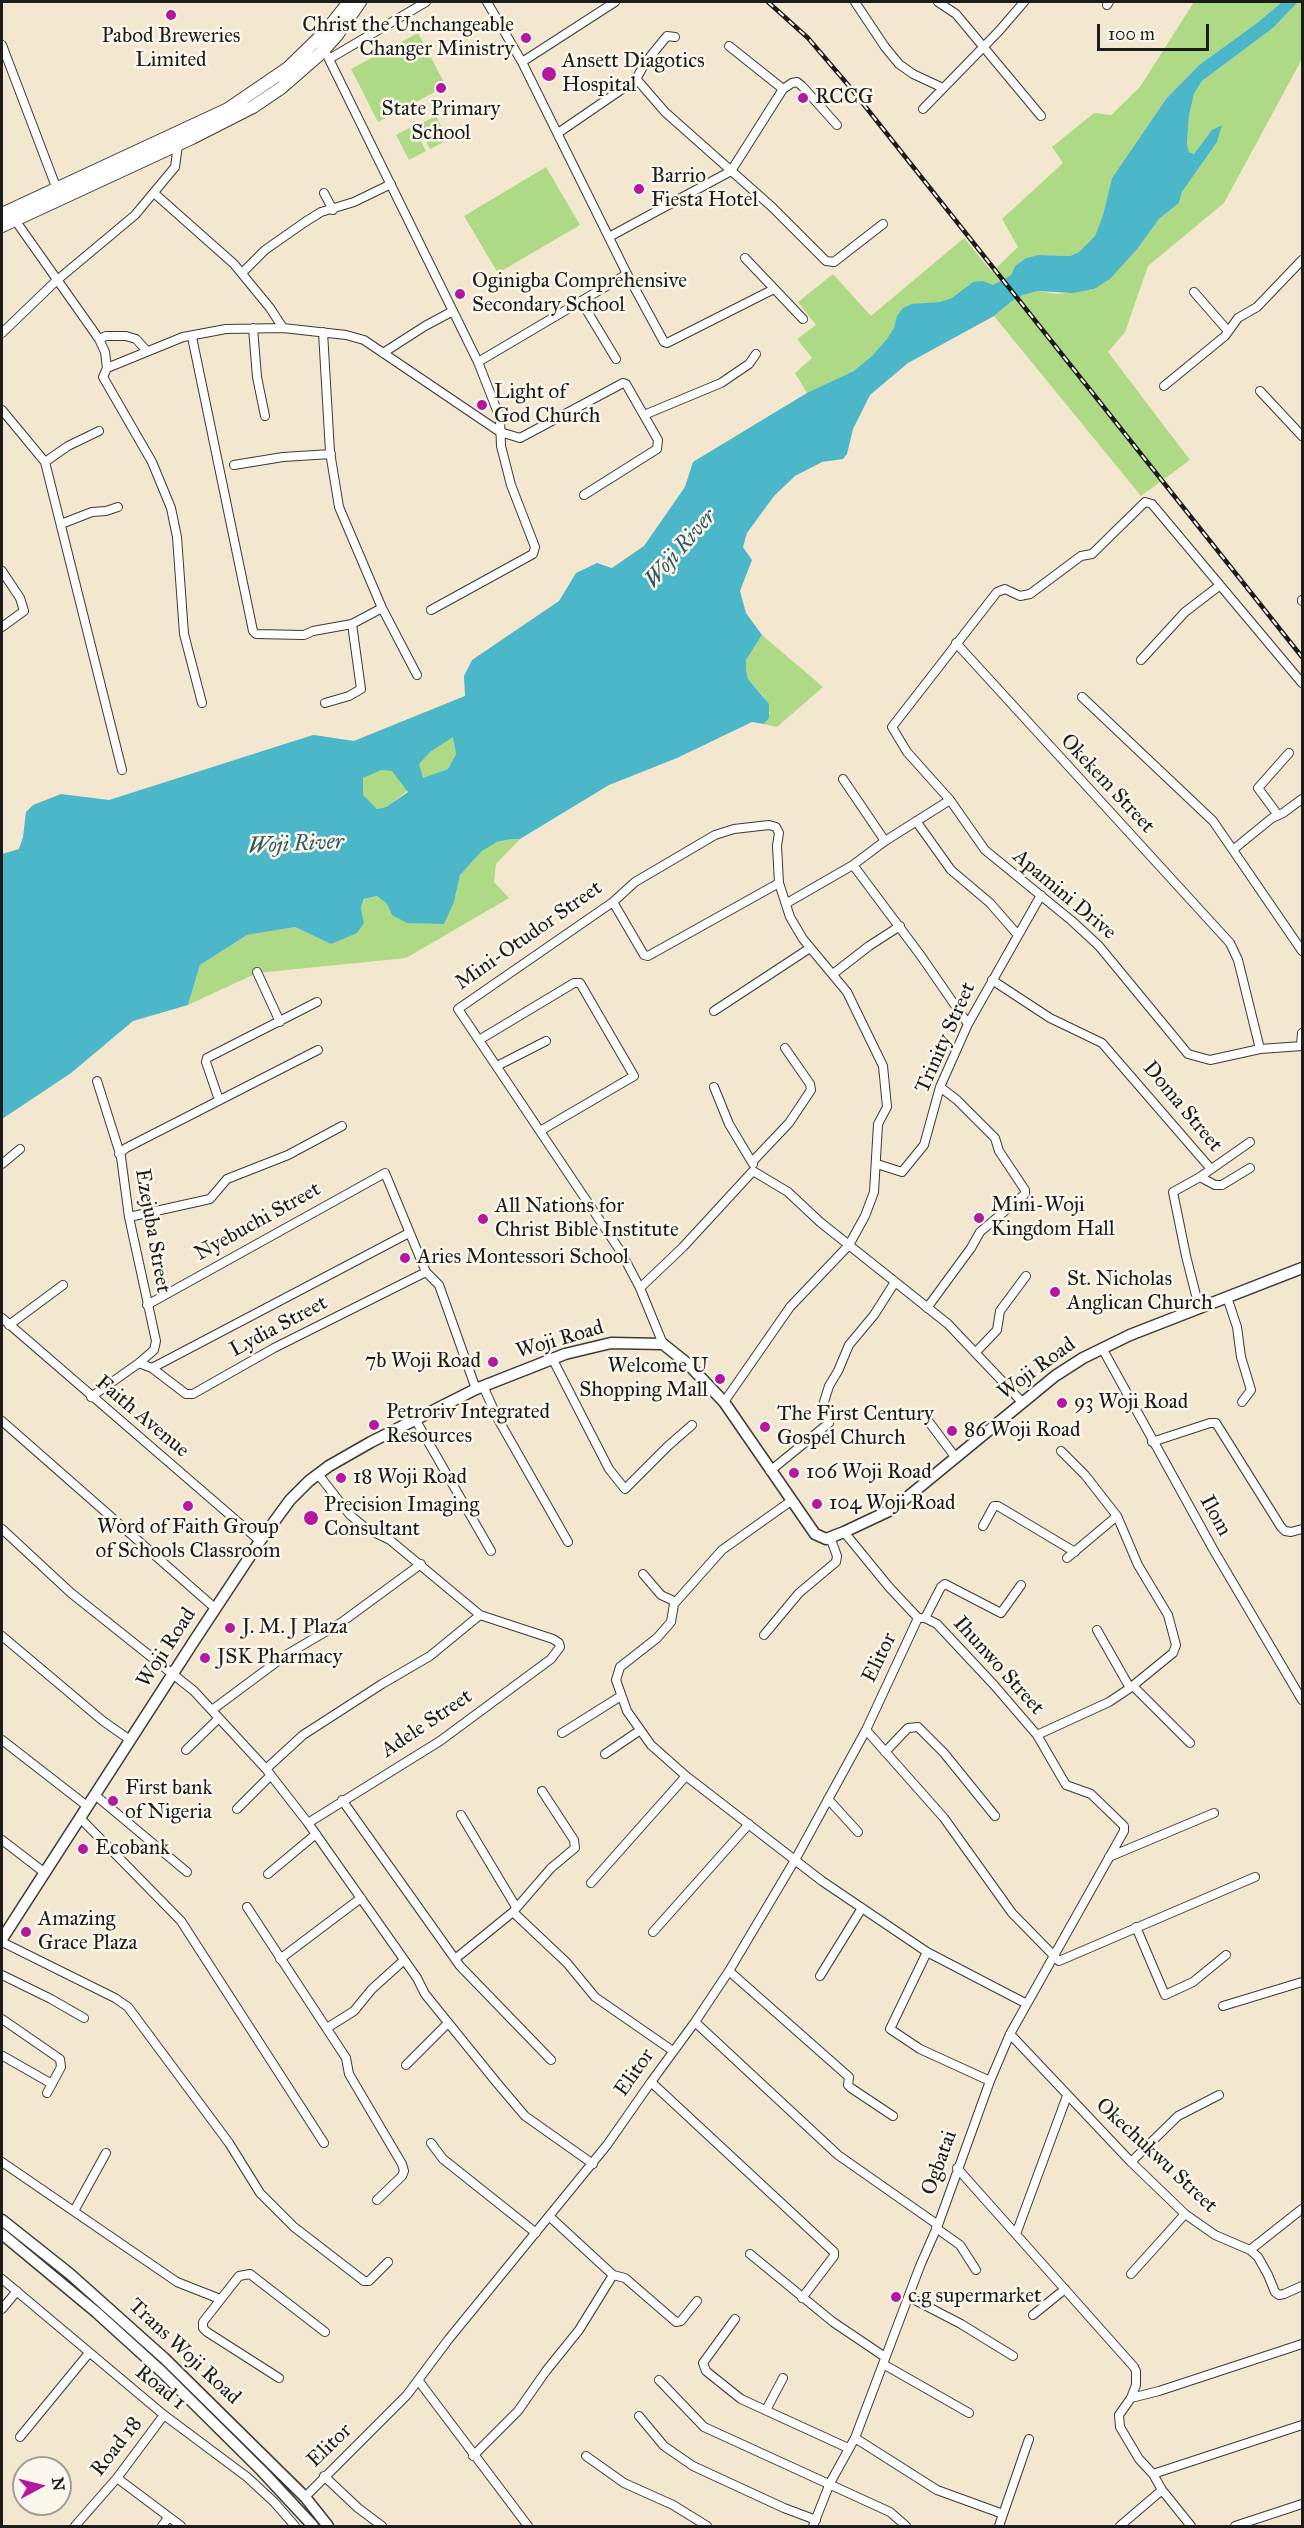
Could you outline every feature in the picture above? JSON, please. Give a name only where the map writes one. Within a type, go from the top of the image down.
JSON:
[{"type":"main road","points":[[2,226],[58,194],[228,109],[251,95],[308,49],[349,2]]},
{"type":"main road","points":[[2,214],[58,194],[178,145],[229,120],[281,88],[327,54],[360,2]]},
{"type":"main road","name":"Woji Road","points":[[830,1538],[893,1509],[1066,1368],[1102,1348],[1199,1307],[1302,1268]]},
{"type":"main road","name":"Woji Road","points":[[2,1940],[260,1541],[290,1500],[318,1474],[349,1454],[415,1419],[480,1388],[552,1358],[611,1343],[663,1344]]},
{"type":"main road","points":[[663,1344],[693,1369],[724,1402],[815,1534],[821,1538],[830,1538]]},
{"type":"main road","name":"Trans Woji Road","points":[[2,2220],[70,2274],[164,2358],[305,2497],[328,2526]]},
{"type":"main road","name":"Trans Woji Road","points":[[2,2234],[96,2312],[161,2371],[262,2471],[313,2526]]},
{"type":"street","points":[[426,2],[327,54],[478,362],[500,418],[500,432],[511,485],[532,537],[535,551],[431,610]]},
{"type":"street","points":[[487,2],[522,62],[627,274],[662,339],[667,343],[774,289]]},
{"type":"street","points":[[522,62],[615,2]]},
{"type":"street","points":[[855,2],[899,64],[913,74],[943,88]]},
{"type":"street","points":[[938,2],[953,10],[1041,116]]},
{"type":"street","points":[[923,109],[1024,2]]},
{"type":"street","points":[[558,133],[635,81],[645,63],[667,36],[675,37]]},
{"type":"street","points":[[2,45],[58,194]]},
{"type":"street","points":[[729,46],[783,89]]},
{"type":"street","points":[[635,81],[639,82],[665,112],[830,263],[883,224]]},
{"type":"street","points":[[609,237],[730,171],[783,89],[797,82],[837,125]]},
{"type":"street","points":[[2,333],[56,281],[120,228],[154,193],[175,167],[178,145]]},
{"type":"street","points":[[242,273],[265,250],[321,212],[333,210],[391,184]]},
{"type":"street","points":[[154,193],[242,273],[283,328]]},
{"type":"street","points":[[324,193],[333,210]]},
{"type":"street","points":[[15,220],[99,339],[105,352],[106,382],[152,462],[173,516],[181,579],[183,627],[202,703]]},
{"type":"street","points":[[745,258],[803,320]]},
{"type":"street","points":[[1164,386],[1228,332],[1238,318],[1257,307],[1302,260]]},
{"type":"street","points":[[478,362],[627,274]]},
{"type":"street","points":[[1194,292],[1228,332]]},
{"type":"street","points":[[581,301],[616,359]]},
{"type":"street","points":[[383,353],[453,311]]},
{"type":"street","points":[[253,328],[257,377],[265,416]]},
{"type":"street","points":[[107,368],[146,350],[183,337],[226,329],[283,328],[357,337],[500,432],[519,438],[623,383],[626,384],[658,440],[657,448],[584,495]]},
{"type":"street","points":[[323,332],[331,454],[340,510],[382,608],[417,675]]},
{"type":"street","points":[[99,339],[106,336],[126,336],[136,339],[146,350]]},
{"type":"street","points":[[192,337],[253,631],[256,634],[304,635],[313,631],[352,624],[382,608]]},
{"type":"street","points":[[644,415],[728,379],[749,364],[756,354]]},
{"type":"street","points":[[1260,391],[1302,436]]},
{"type":"street","points":[[2,410],[45,462],[122,770]]},
{"type":"street","points":[[45,462],[68,446],[99,431]]},
{"type":"street","points":[[234,465],[283,457],[331,454]]},
{"type":"street","points":[[956,644],[998,592],[1005,589],[1020,596],[1030,594],[1081,556],[1092,554],[1145,502],[1152,504],[1302,683]]},
{"type":"street","points":[[61,524],[92,512],[118,507]]},
{"type":"street","points":[[2,571],[24,606],[22,614],[2,627]]},
{"type":"street","points":[[1141,660],[1185,612],[1219,586]]},
{"type":"street","points":[[326,703],[350,696],[361,689],[352,624]]},
{"type":"street","name":"Apamini Drive","points":[[956,644],[892,727],[917,764],[950,801],[992,857],[1072,921],[1110,956],[1188,1054],[1210,1060],[1260,1049],[1302,1046]]},
{"type":"street","name":"Okekem Street","points":[[956,644],[1230,943],[1240,969],[1260,1049]]},
{"type":"street","points":[[1083,697],[1209,816],[1234,849],[1302,951]]},
{"type":"street","points":[[1278,815],[1258,788],[1289,753]]},
{"type":"street","points":[[843,779],[885,841]]},
{"type":"street","points":[[1234,849],[1302,799]]},
{"type":"street","points":[[786,903],[853,865],[885,841],[950,801]]},
{"type":"street","points":[[916,821],[951,870],[990,903],[1017,934]]},
{"type":"street","name":"Mini-Otudor Street","points":[[663,1344],[640,1288],[621,1252],[459,1012],[459,1006],[613,902],[635,882],[715,834],[734,829],[770,825],[776,827],[779,832],[777,846],[779,884],[790,917],[810,948],[846,992],[883,1066],[887,1107],[878,1124],[877,1164],[871,1203],[849,1245],[790,1307],[724,1402]]},
{"type":"street","points":[[853,865],[900,926],[968,1024]]},
{"type":"street","points":[[613,902],[644,955],[648,956],[779,884]]},
{"type":"street","name":"Trinity Street","points":[[877,1164],[902,1172],[918,1154],[929,1130],[940,1087],[968,1024],[1041,895]]},
{"type":"street","points":[[833,974],[900,926]]},
{"type":"street","points":[[714,1011],[810,948]]},
{"type":"street","points":[[257,972],[280,1022]]},
{"type":"street","name":"Doma Street","points":[[992,980],[1050,1018],[1102,1043],[1210,1169],[1200,1177],[1176,1189],[1173,1196],[1199,1307]]},
{"type":"street","points":[[479,1040],[578,982],[634,1073],[632,1078],[540,1131]]},
{"type":"street","points":[[219,1100],[206,1059],[317,1002]]},
{"type":"street","points":[[1302,1033],[1302,1046]]},
{"type":"street","points":[[497,1066],[546,1041]]},
{"type":"street","points":[[753,1161],[789,1123],[810,1090],[810,1084],[785,1048]]},
{"type":"street","name":"Ezejuba Street","points":[[91,1397],[139,1363],[156,1345],[129,1217],[119,1154],[126,1148],[318,1050]]},
{"type":"street","points":[[97,1081],[119,1154]]},
{"type":"street","points":[[640,1288],[683,1247],[753,1171],[753,1161],[729,1124],[714,1087]]},
{"type":"street","points":[[927,1308],[980,1232],[1025,1194],[1025,1190],[999,1151],[995,1138],[957,1100],[940,1087]]},
{"type":"street","points":[[129,1217],[210,1199],[227,1179],[288,1155],[342,1126]]},
{"type":"street","points":[[1210,1169],[1250,1142]]},
{"type":"street","points":[[2,1164],[20,1149]]},
{"type":"street","points":[[1200,1177],[1215,1185],[1222,1185],[1250,1168]]},
{"type":"street","points":[[753,1171],[788,1192],[849,1245],[959,1333],[1022,1402]]},
{"type":"street","name":"Nyebuchi Street","points":[[147,1305],[383,1174],[387,1174],[409,1233]]},
{"type":"street","points":[[139,1363],[152,1368],[409,1233],[426,1272],[439,1285],[480,1388],[568,1542]]},
{"type":"street","name":"Lydia Street","points":[[152,1368],[186,1394],[193,1394],[274,1348],[426,1272]]},
{"type":"street","points":[[976,1352],[997,1330],[1000,1311],[1026,1276]]},
{"type":"street","points":[[770,1471],[829,1423],[824,1402],[829,1386],[849,1345],[895,1282]]},
{"type":"street","points":[[9,1325],[63,1285]]},
{"type":"street","points":[[1227,1297],[1238,1327],[1241,1357],[1251,1390],[1242,1402]]},
{"type":"street","name":"Faith Avenue","points":[[2,1318],[260,1541]]},
{"type":"street","name":"Ilom","points":[[1102,1348],[1212,1549],[1268,1639],[1302,1700]]},
{"type":"street","points":[[552,1358],[609,1468],[625,1489],[692,1425]]},
{"type":"street","points":[[926,1418],[956,1458]]},
{"type":"street","points":[[415,1419],[491,1551]]},
{"type":"street","points":[[2,1421],[216,1609]]},
{"type":"street","points":[[1152,1442],[1216,1423],[1281,1527],[1291,1532],[1302,1530]]},
{"type":"street","points":[[1036,1735],[1109,1701],[1131,1687],[1173,1653],[1176,1646],[1168,1614],[1138,1565],[1117,1516],[1085,1475],[1061,1452]]},
{"type":"street","points":[[237,1809],[303,1735],[430,1656],[480,1615],[390,1540],[367,1529],[350,1515],[318,1474]]},
{"type":"street","points":[[791,1501],[722,1550],[676,1602],[672,1610],[671,1622],[667,1627],[617,1671],[616,1680],[621,1696],[639,1731],[651,1745],[686,1776],[795,1860],[927,1952],[1027,2004]]},
{"type":"street","points":[[983,1526],[994,1506],[998,1506],[1075,1552]]},
{"type":"street","points":[[1067,1558],[1117,1516]]},
{"type":"street","points":[[2,1529],[70,1593],[173,1673],[212,1710],[268,1772],[308,1822],[448,2023],[525,2116],[593,2164]]},
{"type":"street","name":"Ihunwo Street","points":[[844,1532],[889,1587],[922,1618],[937,1624],[1036,1735],[1066,1785],[1091,1794],[1123,1824]]},
{"type":"street","points":[[764,1635],[799,1593],[836,1562],[837,1556],[830,1538]]},
{"type":"street","points":[[212,1710],[286,1654],[342,1622],[421,1564]]},
{"type":"street","points":[[643,1574],[661,1595],[676,1602]]},
{"type":"street","name":"Elitor","points":[[305,2497],[395,2408],[418,2380],[593,2164],[695,2022],[729,1971],[795,1860],[940,1587],[945,1584],[1001,1613],[1021,1585]]},
{"type":"street","name":"Adele Street","points":[[308,1822],[440,1741],[551,1659],[560,1647],[559,1643],[553,1640],[480,1615]]},
{"type":"street","points":[[1096,1630],[1131,1687],[1190,1743]]},
{"type":"street","points":[[2,1636],[130,1740]]},
{"type":"street","points":[[562,1733],[621,1696]]},
{"type":"street","points":[[186,1750],[219,1718]]},
{"type":"street","points":[[885,1752],[908,1728],[918,1727],[944,1753],[995,1816]]},
{"type":"street","points":[[866,1730],[944,1818],[1012,1913],[1053,1957],[1063,1961],[1136,1927],[1255,1877]]},
{"type":"street","points":[[605,1754],[639,1731]]},
{"type":"street","points":[[2,1740],[87,1806]]},
{"type":"street","points":[[591,1883],[686,1776]]},
{"type":"street","points":[[455,1959],[515,1910],[551,1868],[575,1848],[574,1840],[542,1791]]},
{"type":"street","points":[[95,1795],[187,1872]]},
{"type":"street","points":[[828,1799],[858,1832]]},
{"type":"street","points":[[342,1800],[368,1840],[407,1890],[455,1959],[551,2060]]},
{"type":"street","points":[[1109,1857],[1214,1814]]},
{"type":"street","points":[[461,1815],[515,1910],[567,1963],[595,1996],[673,2051]]},
{"type":"street","points":[[80,1818],[181,1921],[324,2143]]},
{"type":"street","points":[[653,1932],[749,1824]]},
{"type":"street","name":"Ogbatai","points":[[815,2523],[830,2483],[855,2438],[937,2227],[990,2081],[1010,2034],[1124,1831],[1123,1824]]},
{"type":"street","points":[[268,1874],[316,1833]]},
{"type":"street","points":[[2,1840],[45,1873]]},
{"type":"street","points":[[280,1959],[361,1898]]},
{"type":"street","points":[[247,1907],[346,2058],[349,2074],[393,2147],[404,2170],[402,2176],[377,2200]]},
{"type":"street","points":[[820,1976],[862,1908]]},
{"type":"street","points":[[1136,1927],[1165,1995],[1193,1982],[1226,1955]]},
{"type":"street","points":[[2,1940],[115,1998],[128,2007],[229,2143],[260,2193],[294,2227],[364,2281],[369,2281],[388,2262]]},
{"type":"street","points":[[927,1952],[890,2029],[920,2049],[990,2081]]},
{"type":"street","points":[[327,2028],[354,2011],[372,1989],[404,1961]]},
{"type":"street","points":[[729,1971],[849,2077],[848,2085],[851,2088],[893,2116]]},
{"type":"street","points":[[2,1975],[84,2018]]},
{"type":"street","points":[[1223,2006],[1302,1982]]},
{"type":"street","points":[[2,2019],[60,2059],[61,2067],[47,2092]]},
{"type":"street","points":[[695,2022],[838,2155],[960,2245],[976,2270]]},
{"type":"street","points":[[406,2065],[448,2023]]},
{"type":"street","name":"Okechukwu Street","points":[[1010,2034],[1131,2162],[1185,2214],[1215,2235],[1250,2250]]},
{"type":"street","points":[[3,2056],[52,2084]]},
{"type":"street","points":[[651,2082],[834,2252],[834,2256],[802,2298]]},
{"type":"street","points":[[1131,2162],[1178,2116],[1219,2095]]},
{"type":"street","points":[[1016,2234],[1067,2096]]},
{"type":"street","points":[[431,2143],[443,2159],[536,2233]]},
{"type":"street","points":[[74,2211],[106,2153]]},
{"type":"street","points":[[2,2163],[177,2282],[220,2299]]},
{"type":"street","points":[[957,2168],[1134,2367],[1137,2377],[1131,2398],[1119,2415],[1120,2427],[1162,2490],[1191,2526]]},
{"type":"street","points":[[1302,2209],[1250,2250],[1258,2257],[1275,2292],[1279,2295],[1302,2286]]},
{"type":"street","points":[[1131,2274],[1185,2214]]},
{"type":"street","points":[[549,2216],[614,2275],[625,2278],[676,2322],[681,2321],[697,2301]]},
{"type":"street","points":[[750,2254],[847,2334],[884,2361],[969,2413]]},
{"type":"street","points":[[279,2378],[207,2332],[203,2322],[239,2276],[248,2272],[325,2332]]},
{"type":"street","points":[[473,2456],[518,2411],[553,2361],[579,2330],[614,2275]]},
{"type":"street","name":"Road 1","points":[[2,2280],[164,2415],[248,2477],[295,2526]]},
{"type":"street","points":[[1033,2315],[1065,2289]]},
{"type":"street","points":[[2,2309],[17,2291]]},
{"type":"street","points":[[909,2298],[961,2324],[1013,2356]]},
{"type":"street","points":[[735,2319],[703,2366],[735,2394],[848,2448]]},
{"type":"street","points":[[1131,2398],[1302,2344]]},
{"type":"street","points":[[20,2437],[89,2354]]},
{"type":"street","points":[[766,2409],[783,2379]]},
{"type":"street","points":[[418,2380],[473,2456],[528,2526]]},
{"type":"street","points":[[659,2380],[704,2427],[890,2512],[906,2526]]},
{"type":"street","name":"Road 18","points":[[75,2526],[117,2478],[164,2415]]},
{"type":"street","points":[[639,2416],[664,2446],[693,2466],[815,2523]]},
{"type":"street","points":[[1153,2474],[1302,2425]]},
{"type":"street","points":[[855,2438],[937,2490],[1003,2514]]},
{"type":"street","points":[[999,2526],[1029,2439]]},
{"type":"street","points":[[586,2456],[624,2483],[673,2505],[707,2526]]},
{"type":"street","points":[[324,2476],[358,2508],[382,2526]]},
{"type":"street","points":[[117,2478],[181,2526]]},
{"type":"street","points":[[1120,2526],[1162,2490]]},
{"type":"street","points":[[1235,2526],[1302,2504]]},
{"type":"street","points":[[162,2526],[168,2518]]},
{"type":"green space","points":[[1194,2],[1282,2],[1199,65],[1166,99],[1112,178],[1095,236],[1079,252],[1070,256],[1038,255],[1026,258],[1015,266],[1011,275],[894,340],[690,525],[612,568],[644,546],[685,487],[693,462],[807,393],[795,373],[812,358],[797,339],[816,325],[798,302],[833,274],[871,316],[964,238],[992,272],[1018,247],[1002,219],[1063,163],[1052,147],[1094,113],[1111,115],[1140,87]]},
{"type":"green space","points":[[1298,2],[1302,2],[1302,59],[1224,203],[1148,266],[1125,332],[1108,352],[1190,460],[1141,496],[994,316],[1023,295],[1038,291],[1057,294],[1094,289],[1138,248],[1159,219],[1179,203],[1182,192],[1217,142],[1221,125],[1194,154],[1189,152],[1187,144],[1189,116],[1194,94],[1202,81],[1273,28]]},
{"type":"green space","points":[[418,33],[446,86],[378,122],[351,69]]},
{"type":"green space","points":[[436,116],[448,140],[430,149],[418,125]]},
{"type":"green space","points":[[413,126],[426,151],[409,160],[396,135]]},
{"type":"green space","points":[[546,167],[580,225],[498,273],[464,216]]},
{"type":"green space","points":[[762,635],[823,687],[777,727],[764,724],[770,713],[763,696],[748,679],[746,670],[746,660]]},
{"type":"green space","points":[[465,696],[454,736],[456,754],[448,769],[423,779],[386,807],[377,809],[369,803],[363,795],[363,777],[313,735],[354,741]]},
{"type":"green space","points":[[520,839],[496,864],[494,882],[509,898],[406,958],[257,973],[188,1005],[200,965],[247,935],[295,927],[331,944],[364,923],[361,908],[365,899],[377,896],[387,904],[392,915],[454,902],[460,875],[482,851],[497,842]]},
{"type":"water","name":"Woji River","points":[[1282,2],[1298,2],[1273,28],[1202,81],[1194,94],[1189,116],[1187,144],[1189,152],[1194,154],[1212,130],[1222,125],[1217,142],[1182,192],[1179,203],[1159,219],[1138,248],[1110,279],[1094,289],[1072,293],[1038,291],[1023,295],[994,316],[908,363],[870,395],[853,429],[847,454],[843,459],[822,462],[795,476],[774,496],[747,533],[743,547],[752,560],[740,591],[746,613],[762,635],[746,660],[746,670],[748,679],[769,704],[769,718],[764,724],[752,722],[677,758],[609,785],[520,839],[497,842],[482,851],[460,875],[454,902],[444,924],[407,923],[392,915],[387,904],[377,896],[364,899],[361,908],[364,923],[357,933],[331,944],[295,927],[247,935],[200,965],[188,1005],[133,1021],[71,1073],[2,1119],[2,854],[19,849],[26,812],[33,805],[61,794],[109,800],[313,735],[354,741],[465,696],[464,676],[472,660],[559,601],[576,573],[597,563],[612,568],[644,546],[685,487],[693,462],[807,393],[854,371],[887,339],[903,308],[912,304],[940,302],[952,298],[973,282],[983,281],[993,285],[1011,275],[1015,266],[1026,258],[1038,255],[1070,256],[1079,252],[1095,236],[1112,178],[1166,99],[1199,65]],"holes":[[[453,737],[456,754],[448,769],[423,778],[419,764],[430,752]],[[381,770],[392,771],[408,792],[386,807],[377,809],[363,795],[363,778]]]},
{"type":"railway","points":[[768,2],[808,38],[849,86],[1302,657]]},
{"type":"place","name":"Pabod Breweries Limited","points":[[171,15]]},
{"type":"place","name":"Christ the Unchangeable Changer Ministry","points":[[526,38]]},
{"type":"place","name":"Ansett Diagotics Hospital","points":[[549,74]]},
{"type":"place","name":"State Primary School","points":[[441,88]]},
{"type":"place","name":"RCCG","points":[[803,98]]},
{"type":"place","name":"Barrio Fiesta Hotel","points":[[639,189]]},
{"type":"place","name":"Oginigba Comprehensive Secondary School","points":[[460,294]]},
{"type":"place","name":"Light of God Church","points":[[482,405]]},
{"type":"place","name":"Mini-Woji Kingdom Hall","points":[[979,1218]]},
{"type":"place","name":"All Nations for Christ Bible Institute","points":[[483,1219]]},
{"type":"place","name":"Aries Montessori School","points":[[405,1258]]},
{"type":"place","name":"St. Nicholas Anglican Church","points":[[1055,1292]]},
{"type":"place","name":"7b Woji Road","points":[[493,1362]]},
{"type":"place","name":"Welcome U Shopping Mall","points":[[720,1379]]},
{"type":"place","name":"93 Woji Road","points":[[1062,1403]]},
{"type":"place","name":"Petroriv Integrated Resources","points":[[374,1425]]},
{"type":"place","name":"The First Century Gospel Church","points":[[765,1427]]},
{"type":"place","name":"86 Woji Road","points":[[952,1431]]},
{"type":"place","name":"106 Woji Road","points":[[794,1473]]},
{"type":"place","name":"18 Woji Road","points":[[341,1478]]},
{"type":"place","name":"104 Woji Road","points":[[817,1504]]},
{"type":"place","name":"Word of Faith Group of Schools Classroom","points":[[188,1506]]},
{"type":"place","name":"Precision Imaging Consultant","points":[[311,1518]]},
{"type":"place","name":"J. M. J Plaza","points":[[230,1628]]},
{"type":"place","name":"JSK Pharmacy","points":[[205,1658]]},
{"type":"place","name":"First bank of Nigeria","points":[[113,1801]]},
{"type":"place","name":"Ecobank","points":[[83,1849]]},
{"type":"place","name":"Amazing Grace Plaza","points":[[26,1932]]},
{"type":"place","name":"c.g supermarket","points":[[896,2297]]}]
